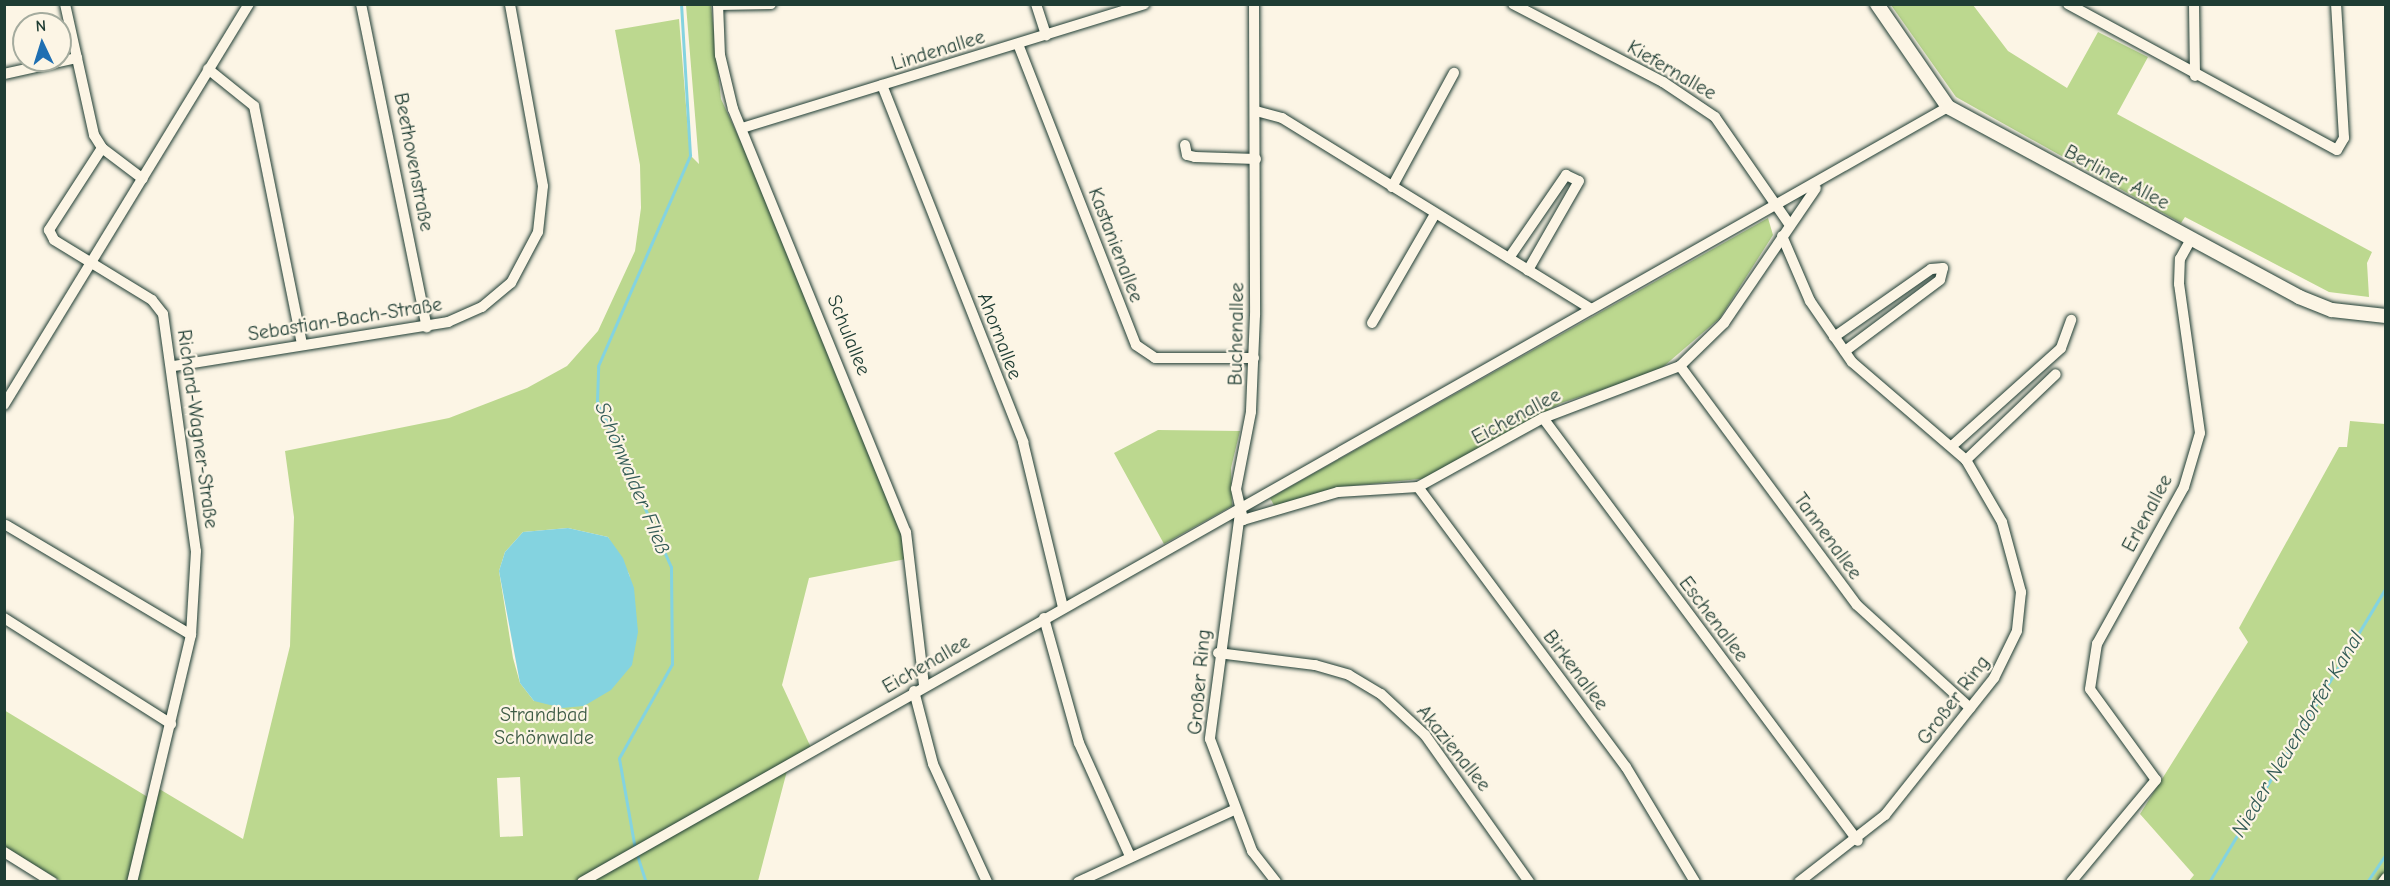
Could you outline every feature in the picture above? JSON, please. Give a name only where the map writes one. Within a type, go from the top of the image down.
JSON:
[{"type":"main road","name":"Berliner Allee","points":[[1877,4],[1948,107],[2314,303],[2385,316]]},
{"type":"street","points":[[65,4],[94,135],[102,148],[143,179]]},
{"type":"street","points":[[4,405],[93,264],[249,4]]},
{"type":"street","name":"Beethovenstraße","points":[[361,4],[427,327]]},
{"type":"street","name":"Sebastian-Bach-Straße","points":[[174,366],[302,344],[427,327],[467,315],[496,296],[521,268],[538,232],[541,160],[510,4]]},
{"type":"street","points":[[718,5],[771,4]]},
{"type":"street","points":[[1036,4],[1046,35]]},
{"type":"street","name":"Lindenallee","points":[[742,128],[1144,4]]},
{"type":"street","name":"Buchenallee","points":[[1241,507],[1236,489],[1249,433],[1254,358],[1256,111],[1254,4]]},
{"type":"street","name":"Kiefernallee","points":[[1514,4],[1704,108],[1726,127],[1777,207]]},
{"type":"street","points":[[2068,4],[2195,76],[2337,150],[2344,138],[2336,4]]},
{"type":"street","points":[[2194,4],[2195,76]]},
{"type":"street","name":"Schulallee","points":[[718,5],[723,72],[742,128],[899,508],[911,558],[914,632],[924,685]]},
{"type":"street","name":"Kastanienallee","points":[[1018,44],[1136,345],[1155,358],[1254,358]]},
{"type":"street","points":[[4,74],[76,58]]},
{"type":"street","points":[[208,69],[255,106],[302,344]]},
{"type":"street","points":[[1392,188],[1454,73]]},
{"type":"street","name":"Ahornallee","points":[[882,85],[1023,442],[1063,607]]},
{"type":"street","name":"Eichenallee","points":[[582,882],[924,685],[1591,309],[1820,183],[1948,107]]},
{"type":"street","points":[[1256,111],[1282,118],[1591,309]]},
{"type":"street","points":[[1185,145],[1187,155],[1195,157],[1256,159]]},
{"type":"street","name":"Richard-Wagner-Straße","points":[[102,148],[49,230],[54,240],[152,300],[163,314],[174,366],[196,551],[191,634],[132,882]]},
{"type":"street","points":[[1509,258],[1566,174],[1579,181],[1528,270]]},
{"type":"street","name":"Eichenallee","points":[[1241,507],[1243,520],[1338,492],[1418,487],[1543,418],[1680,366],[1724,323],[1789,224],[1820,183]]},
{"type":"street","points":[[1777,207],[1789,224]]},
{"type":"street","points":[[1372,323],[1435,214]]},
{"type":"street","name":"Großer Ring","points":[[1782,236],[1810,301],[1845,351],[1881,388],[1953,445],[1966,460],[2002,522],[2021,592],[2008,655],[1912,785],[1858,840],[1799,882]]},
{"type":"street","name":"Erlenallee","points":[[2072,882],[2156,780],[2090,689],[2097,644],[2184,487],[2200,433],[2179,284],[2180,259],[2191,239]]},
{"type":"street","points":[[1834,337],[1931,269],[1943,268],[1940,280],[1845,351]]},
{"type":"street","points":[[1953,445],[2061,348],[2070,320]]},
{"type":"street","name":"Tannenallee","points":[[1680,366],[1857,605],[1970,708]]},
{"type":"street","points":[[1966,460],[2056,374]]},
{"type":"street","name":"Eschenallee","points":[[1543,418],[1858,840]]},
{"type":"street","name":"Birkenallee","points":[[1418,487],[1626,767],[1695,882]]},
{"type":"street","name":"Großer Ring","points":[[1241,507],[1218,652],[1210,739],[1234,810],[1252,851],[1276,882]]},
{"type":"street","points":[[6,525],[191,634]]},
{"type":"street","points":[[4,618],[171,724]]},
{"type":"street","points":[[1044,618],[1079,743],[1130,856]]},
{"type":"street","name":"Akazienallee","points":[[1218,652],[1315,665],[1349,675],[1381,694],[1425,735],[1529,882]]},
{"type":"street","points":[[914,691],[933,764],[987,882]]},
{"type":"street","points":[[1078,882],[1130,856],[1234,810]]},
{"type":"street","points":[[4,852],[52,882]]},
{"type":"street","points":[[2383,882],[2385,878]]},
{"type":"green space","name":"Strandbad Schönwalde","points":[[686,5],[711,5],[721,99],[828,330],[911,558],[809,578],[782,685],[813,752],[788,767],[758,881],[61,881],[5,847],[4,710],[151,799],[156,787],[243,839],[290,646],[294,517],[285,451],[449,418],[527,388],[567,366],[598,331],[635,251],[641,208],[640,165],[615,30],[679,19],[690,155],[699,164]],"holes":[[[568,528],[608,537],[629,574],[634,596],[534,701],[520,683],[513,658],[499,571],[505,552],[523,532]],[[520,777],[523,836],[500,837],[497,778]]]},
{"type":"green space","points":[[1891,5],[1973,5],[2008,51],[2067,88],[2098,32],[2148,57],[2117,114],[2372,252],[2367,263],[2369,297],[2329,292],[2185,217],[2181,223],[1956,97]]},
{"type":"green space","points":[[1768,218],[1773,235],[1720,318],[1657,372],[1561,403],[1429,478],[1340,487],[1275,507],[1270,498]]},
{"type":"green space","points":[[2350,421],[2385,424],[2385,875],[2381,882],[2189,881],[2194,875],[2140,814],[2248,642],[2239,628],[2339,447],[2347,447]]},
{"type":"green space","points":[[1158,430],[1240,431],[1231,468],[1232,506],[1164,544],[1114,453]]},
{"type":"water","points":[[568,528],[608,537],[623,558],[634,588],[638,632],[632,665],[611,690],[584,706],[562,708],[534,701],[520,683],[499,571],[505,552],[523,532]]},
{"type":"waterway","name":"Schönwalder Fließ","points":[[635,849],[619,758],[672,664],[671,567],[597,401],[598,366],[690,155],[681,4]]},
{"type":"waterway","name":"Nieder Neuendorfer Kanal","points":[[2209,882],[2386,587]]},
{"type":"waterway","points":[[2367,882],[2386,854]]},
{"type":"waterway","name":"Schönwalder Fließ","points":[[637,855],[646,882]]}]
